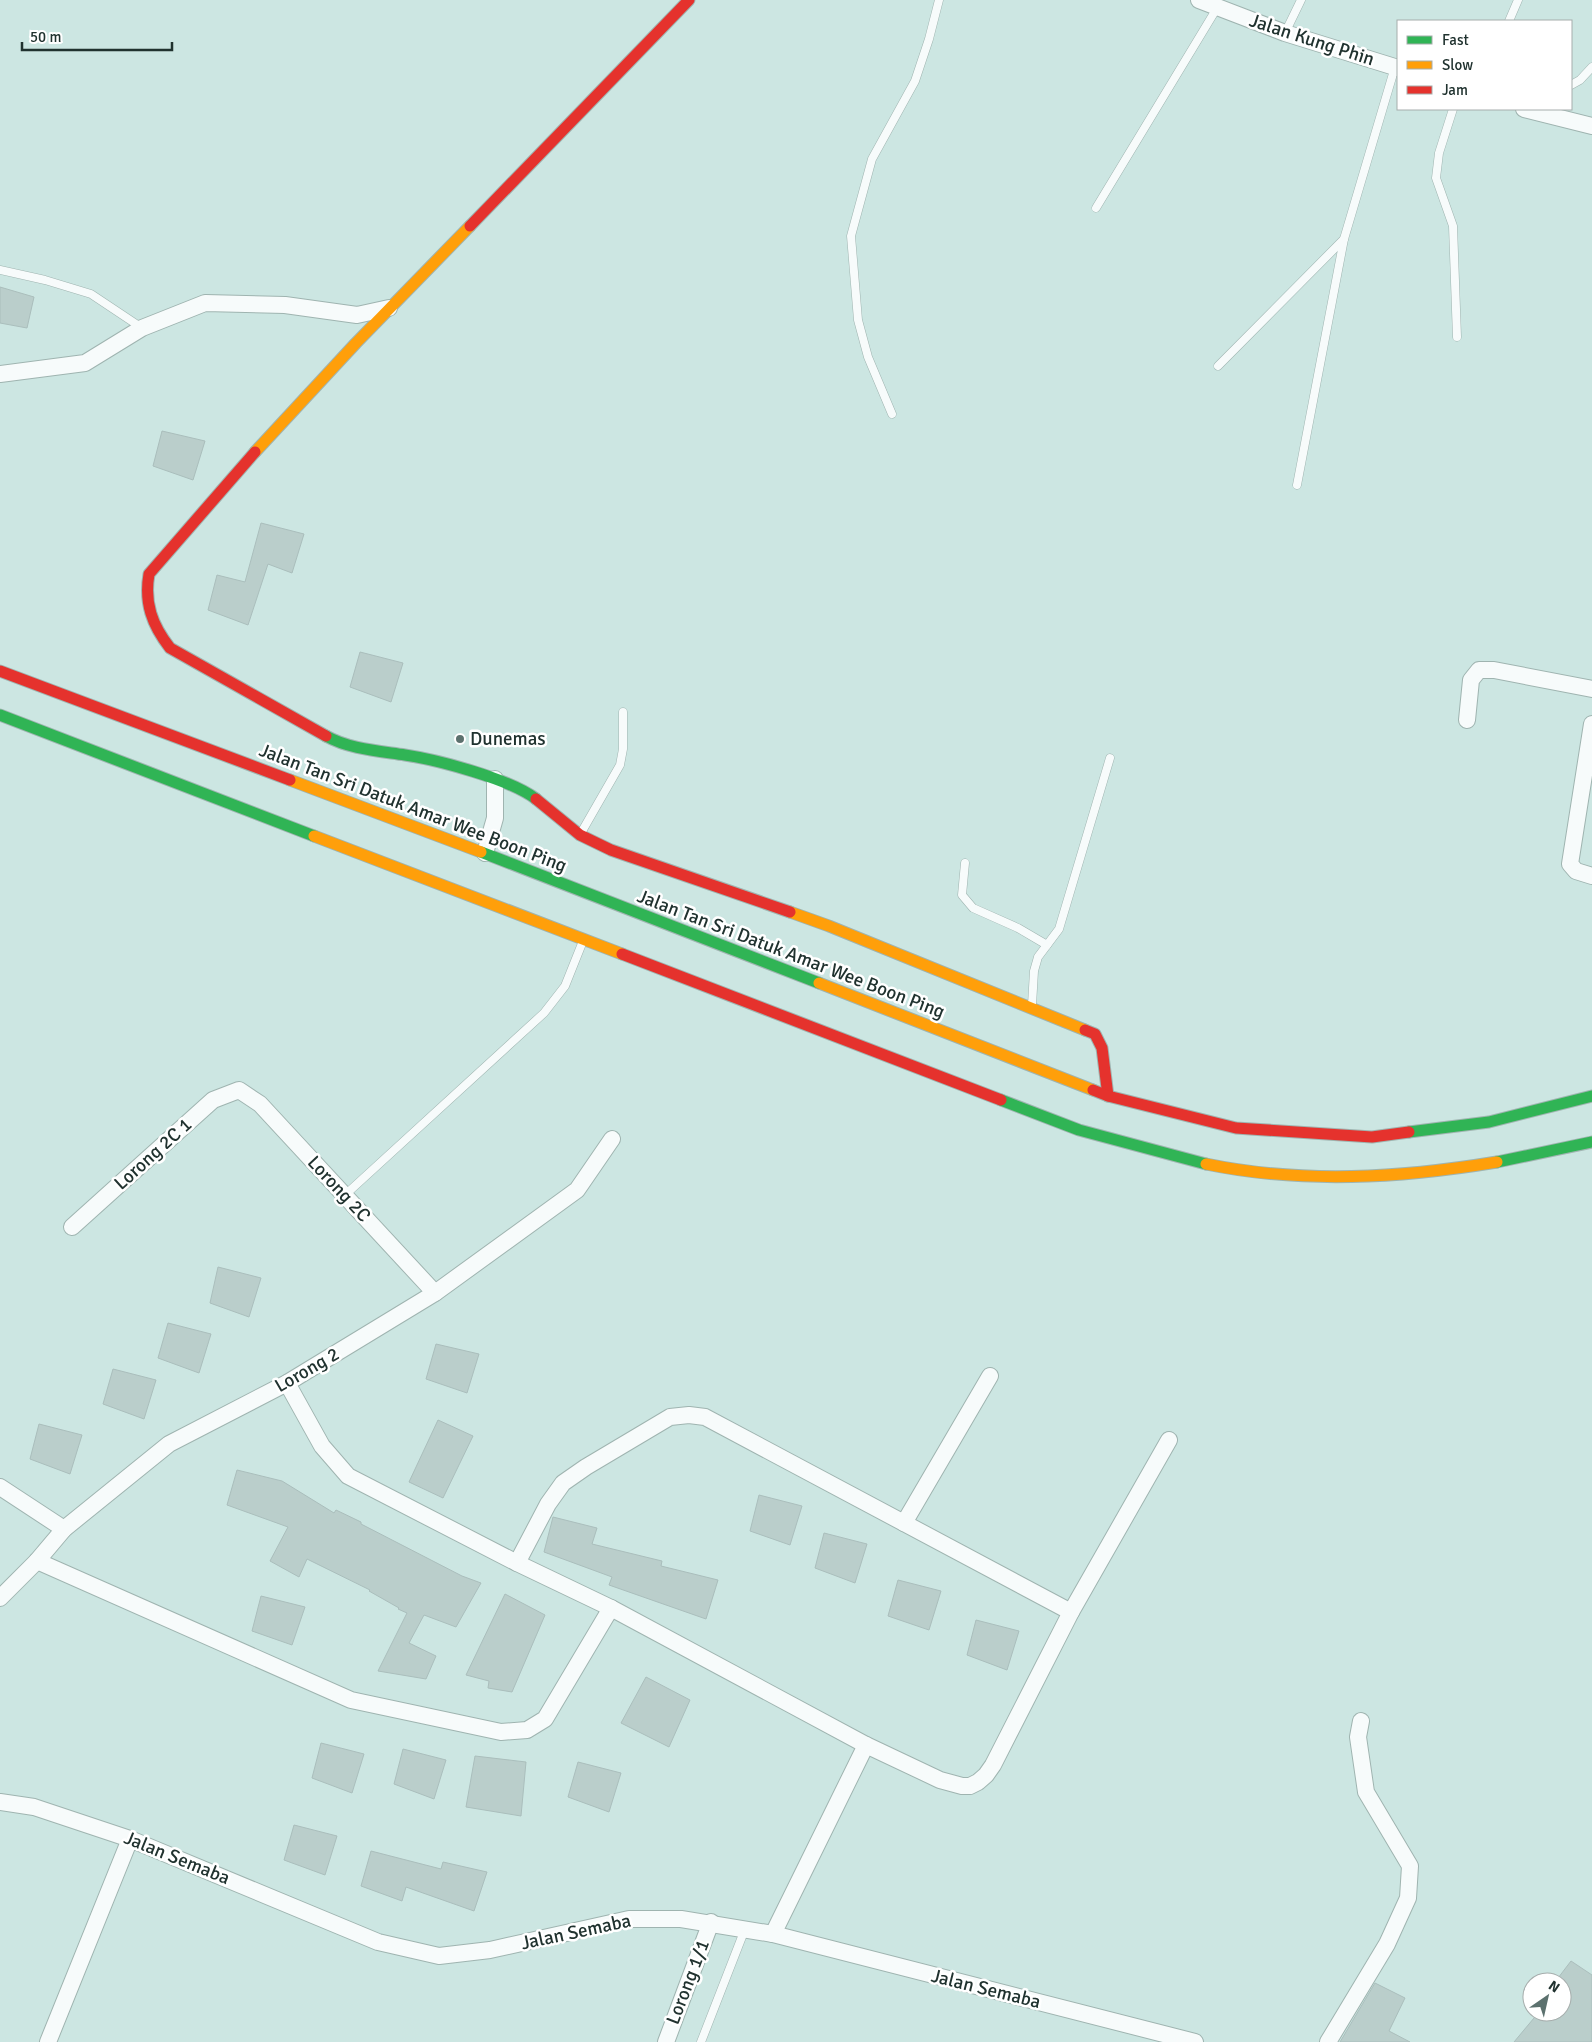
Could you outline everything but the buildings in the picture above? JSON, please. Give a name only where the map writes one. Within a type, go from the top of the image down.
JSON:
[{"type":"main road","points":[[689,0],[389,308],[237,472],[149,574],[145,588],[148,607],[157,634],[170,648],[330,738],[363,748],[426,758],[495,778],[528,793],[580,834],[611,850],[829,926],[1095,1034],[1102,1048],[1108,1096]]},
{"type":"main road","name":"Jalan Tan Sri Datuk Amar Wee Boon Ping","points":[[0,671],[485,853],[1108,1096],[1236,1128],[1372,1137],[1488,1122],[1592,1096]]},
{"type":"main road","points":[[0,715],[1079,1130],[1180,1159],[1254,1172],[1323,1177],[1387,1177],[1460,1169],[1532,1156],[1592,1142]]},
{"type":"street","name":"Jalan Kung Phin","points":[[1199,0],[1285,33],[1396,67]]},
{"type":"street","points":[[1533,110],[1550,112],[1592,126]]},
{"type":"street","points":[[0,374],[85,363],[142,328],[205,303],[285,305],[357,315],[389,308]]},
{"type":"street","points":[[1467,720],[1471,680],[1479,670],[1494,670],[1592,688]]},
{"type":"street","points":[[1592,724],[1570,864],[1576,871],[1592,876]]},
{"type":"street","points":[[485,853],[495,818],[495,778]]},
{"type":"street","name":"Lorong 2C","points":[[239,1090],[260,1104],[435,1293]]},
{"type":"street","name":"Lorong 2C 1","points":[[72,1227],[212,1100],[239,1090]]},
{"type":"street","name":"Lorong 2","points":[[0,1598],[38,1561],[64,1529],[169,1444],[287,1383],[435,1293],[577,1190],[612,1139]]},
{"type":"street","points":[[904,1523],[990,1376]]},
{"type":"street","points":[[287,1383],[322,1446],[348,1476],[517,1563],[611,1608],[866,1745],[940,1780],[962,1786],[970,1786],[978,1782],[986,1775],[993,1764],[1071,1612],[1169,1440]]},
{"type":"street","points":[[517,1563],[548,1504],[563,1483],[586,1467],[670,1417],[688,1415],[705,1417],[1071,1612]]},
{"type":"street","points":[[0,1487],[64,1529]]},
{"type":"street","points":[[38,1561],[351,1700],[501,1732],[526,1730],[545,1719],[611,1608]]},
{"type":"street","points":[[1328,2042],[1387,1944],[1408,1898],[1410,1866],[1366,1792],[1358,1737],[1361,1721]]},
{"type":"street","points":[[773,1934],[866,1745]]},
{"type":"street","name":"Jalan Semaba","points":[[0,1802],[34,1807],[130,1839],[378,1942],[439,1956],[490,1950],[629,1919],[681,1919],[711,1922],[773,1934],[1195,2042]]},
{"type":"street","points":[[48,2042],[130,1839]]},
{"type":"street","name":"Lorong 1/1","points":[[666,2042],[711,1922]]},
{"type":"lane","points":[[892,414],[868,357],[858,320],[851,236],[872,159],[915,81],[939,0]]},
{"type":"lane","points":[[1285,33],[1301,0]]},
{"type":"lane","points":[[1509,20],[1518,0]]},
{"type":"lane","points":[[1096,208],[1217,8]]},
{"type":"lane","points":[[1297,486],[1344,239],[1396,67]]},
{"type":"lane","points":[[1572,84],[1580,80],[1592,67]]},
{"type":"lane","points":[[1453,110],[1439,153],[1436,178],[1453,226],[1458,337]]},
{"type":"lane","points":[[1218,366],[1344,239]]},
{"type":"lane","points":[[0,270],[45,280],[91,294],[142,328]]},
{"type":"lane","points":[[580,834],[620,765],[623,749],[624,712]]},
{"type":"lane","points":[[1032,1007],[1034,971],[1038,957],[1060,929],[1110,758]]},
{"type":"lane","points":[[965,863],[962,895],[973,908],[1018,928],[1047,945]]},
{"type":"lane","points":[[345,1195],[544,1013],[565,986],[584,939]]},
{"type":"lane","points":[[701,2042],[744,1929]]},
{"type":"traffic: fast","points":[[0,715],[314,836]]},
{"type":"traffic: fast","points":[[326,736],[354,747],[419,758],[473,771],[509,784],[536,799]]},
{"type":"traffic: fast","points":[[481,852],[819,983]]},
{"type":"traffic: fast","points":[[1409,1132],[1489,1122],[1592,1096]]},
{"type":"traffic: fast","points":[[1001,1100],[1079,1130],[1206,1164]]},
{"type":"traffic: fast","points":[[1497,1162],[1592,1142]]},
{"type":"traffic: slow","points":[[255,452],[356,343],[470,226]]},
{"type":"traffic: slow","points":[[290,780],[481,852]]},
{"type":"traffic: slow","points":[[314,836],[622,954]]},
{"type":"traffic: slow","points":[[790,912],[1085,1030]]},
{"type":"traffic: slow","points":[[819,983],[1093,1090]]},
{"type":"traffic: slow","points":[[1206,1164],[1279,1174],[1352,1176],[1424,1172],[1497,1162]]},
{"type":"traffic: jam","points":[[470,226],[689,0]]},
{"type":"traffic: jam","points":[[255,452],[149,574],[148,595],[151,613],[158,631],[170,648],[326,736]]},
{"type":"traffic: jam","points":[[0,671],[290,780]]},
{"type":"traffic: jam","points":[[536,799],[580,835],[611,850],[790,912]]},
{"type":"traffic: jam","points":[[622,954],[1001,1100]]},
{"type":"traffic: jam","points":[[1085,1030],[1095,1034],[1102,1048],[1108,1096]]},
{"type":"traffic: jam","points":[[1093,1090],[1108,1096],[1236,1128],[1372,1137],[1409,1132]]},
{"type":"place","name":"Dunemas","points":[[460,739]]}]
